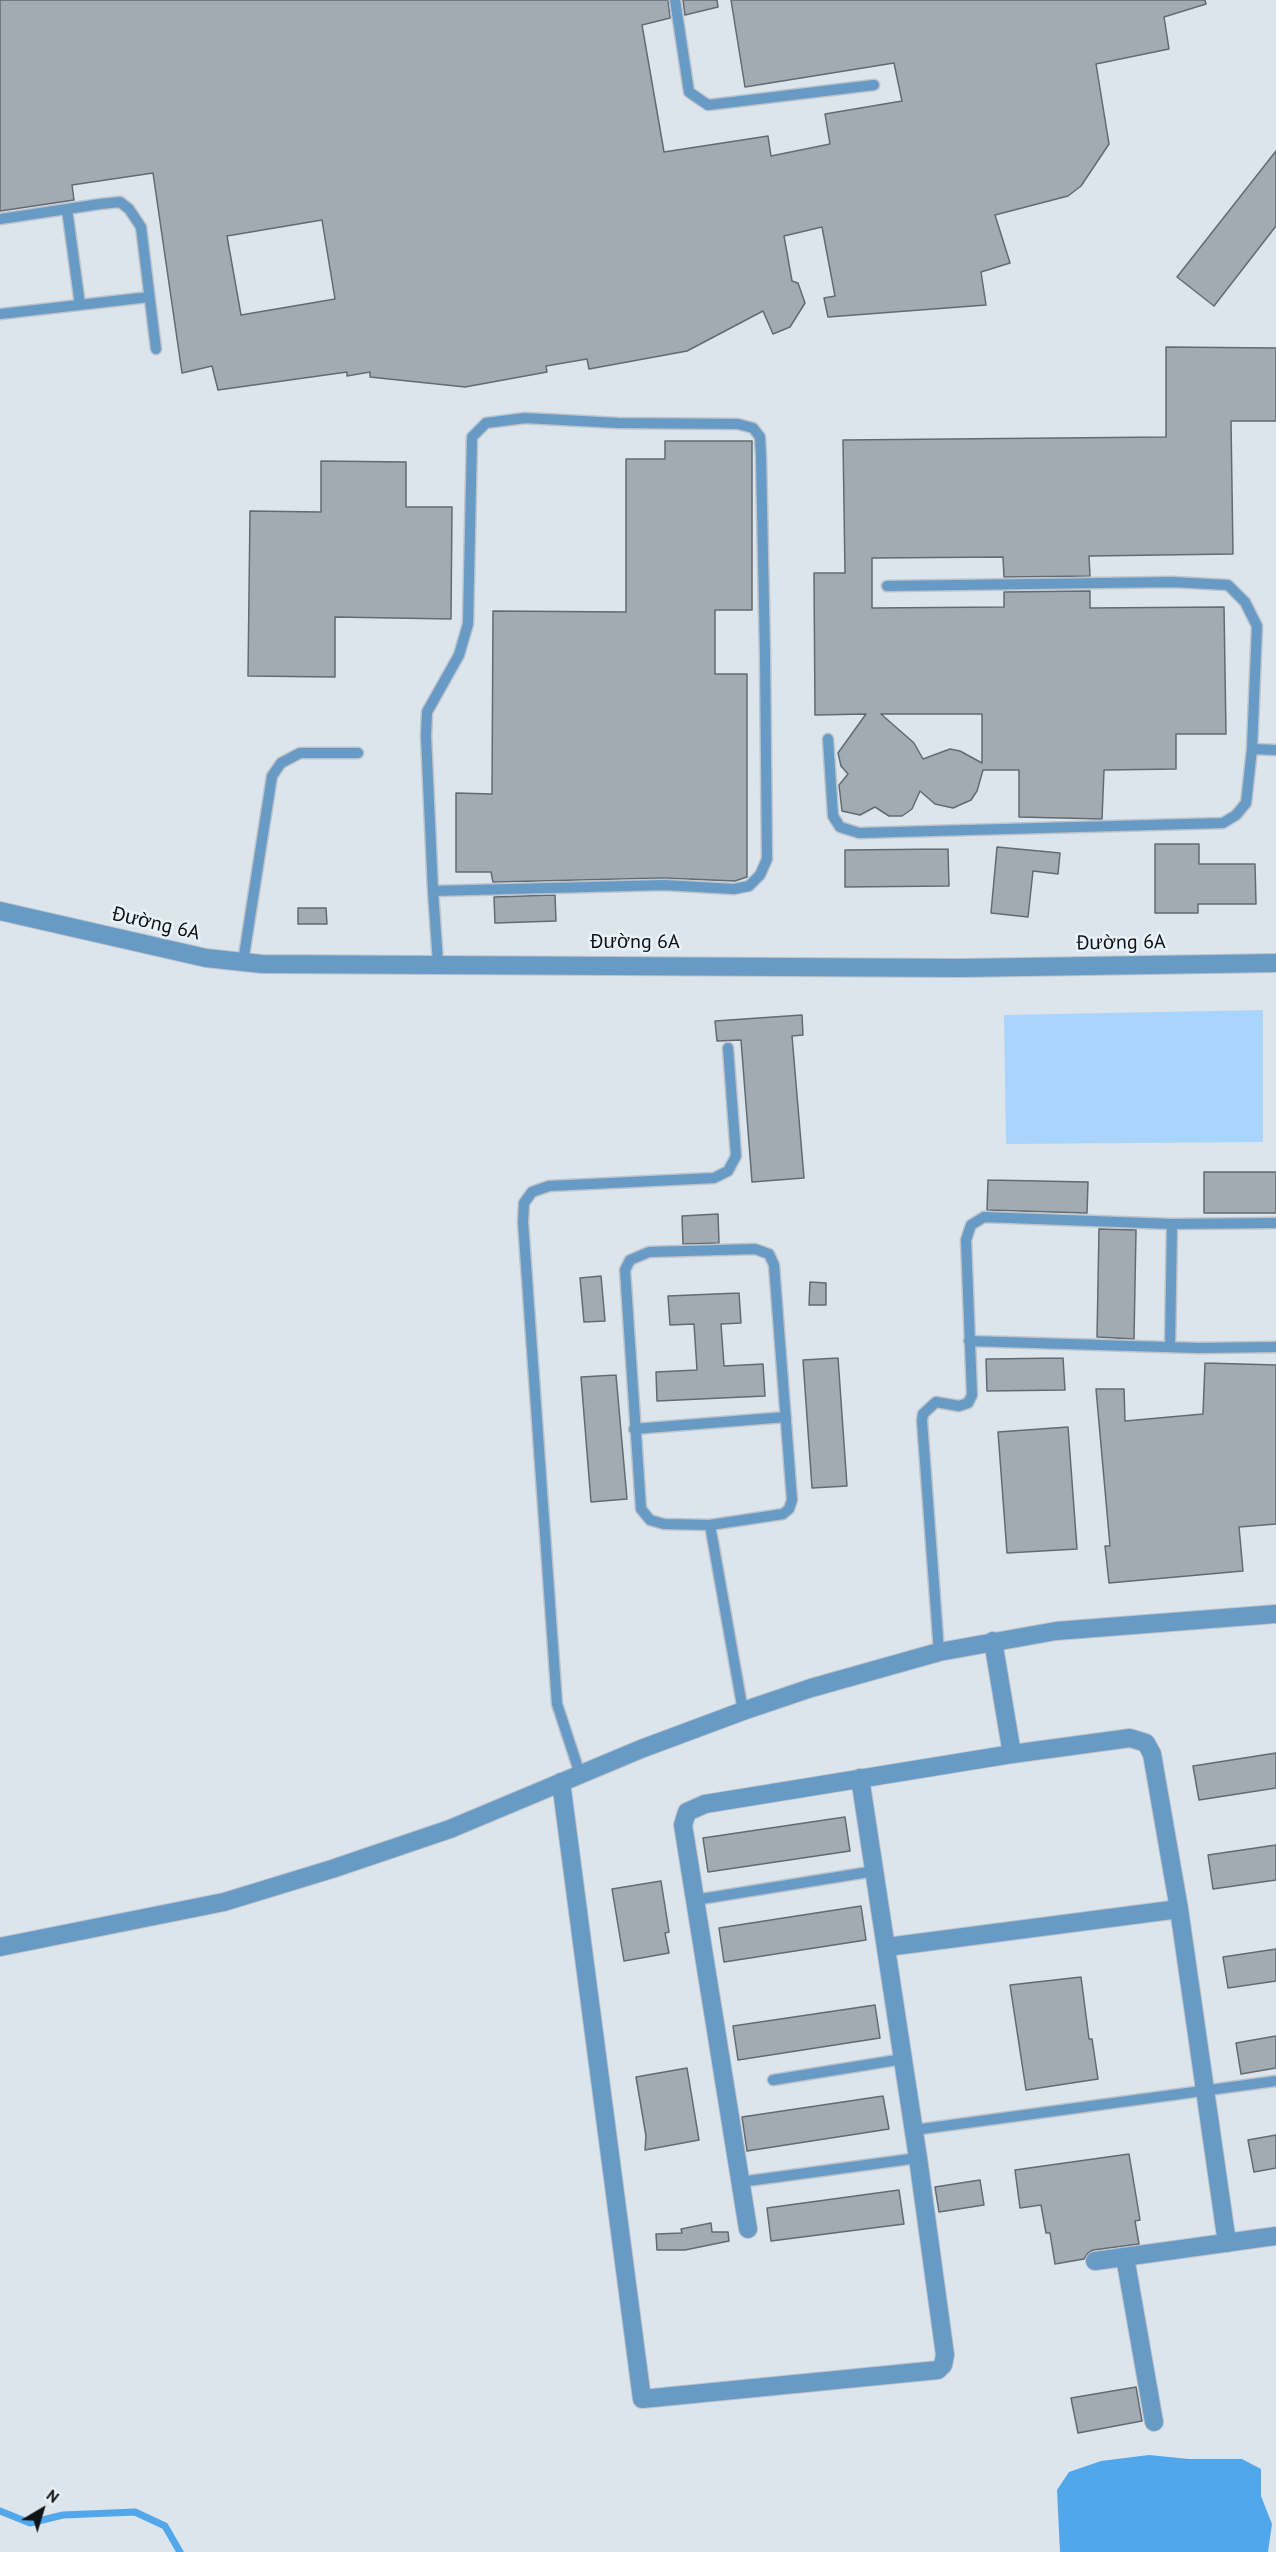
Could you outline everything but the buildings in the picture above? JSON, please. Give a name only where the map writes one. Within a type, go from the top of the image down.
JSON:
[{"type":"street","name":"Đường 6A","points":[[0,911],[206,958],[243,962],[961,968],[1276,963]]},
{"type":"street","points":[[0,1947],[224,1902],[450,1829],[580,1774],[743,1711],[811,1688],[939,1652],[1056,1631],[1276,1614]]},
{"type":"street","points":[[993,1641],[1012,1754]]},
{"type":"street","points":[[748,2229],[683,1825],[687,1812],[705,1804],[860,1778],[1130,1738],[1146,1743],[1152,1754],[1179,1909],[1227,2243]]},
{"type":"street","points":[[561,1782],[642,2399],[938,2370],[943,2365],[945,2355],[918,2158],[860,1778]]},
{"type":"street","points":[[887,1947],[1179,1909]]},
{"type":"street","points":[[1095,2261],[1276,2236]]},
{"type":"street","points":[[1125,2257],[1154,2422]]},
{"type":"lane","points":[[675,0],[689,92],[708,105],[874,85]]},
{"type":"lane","points":[[0,219],[120,202],[129,208],[141,227],[156,349]]},
{"type":"lane","points":[[67,209],[80,305]]},
{"type":"lane","points":[[0,314],[149,297]]},
{"type":"lane","points":[[433,891],[664,885],[734,889],[749,886],[760,875],[767,859],[765,643],[760,437],[753,428],[738,424],[618,423],[525,418],[486,423],[472,437],[468,624],[459,655],[428,712],[426,736],[433,891],[438,963]]},
{"type":"lane","points":[[828,740],[833,816],[840,827],[859,833],[1223,824],[1236,815],[1246,803],[1252,749],[1257,626],[1245,602],[1228,585],[1172,582],[887,586]]},
{"type":"lane","points":[[1252,749],[1276,750]]},
{"type":"lane","points":[[243,962],[272,776],[281,763],[300,753],[358,753]]},
{"type":"lane","points":[[580,1774],[557,1704],[523,1222],[524,1203],[532,1192],[549,1186],[714,1178],[728,1171],[736,1156],[728,1048]]},
{"type":"lane","points":[[939,1652],[922,1421],[923,1414],[936,1402],[959,1406],[968,1403],[972,1395],[966,1240],[970,1225],[984,1217],[1172,1224],[1276,1223]]},
{"type":"lane","points":[[1170,1347],[1172,1224]]},
{"type":"lane","points":[[755,1249],[769,1254],[774,1265],[786,1417],[792,1500],[789,1509],[783,1514],[710,1525],[664,1524],[650,1520],[641,1509],[634,1429],[625,1270],[630,1260],[649,1251],[755,1249]]},
{"type":"lane","points":[[969,1341],[1170,1347],[1276,1347]]},
{"type":"lane","points":[[634,1429],[786,1417]]},
{"type":"lane","points":[[710,1525],[743,1711]]},
{"type":"lane","points":[[695,1900],[875,1871]]},
{"type":"lane","points":[[773,2080],[903,2059]]},
{"type":"lane","points":[[914,2130],[1276,2082]]},
{"type":"lane","points":[[740,2181],[918,2158]]},
{"type":"shaded area","points":[[1263,1010],[1263,1142],[1006,1144],[1004,1015]]},
{"type":"water","points":[[1149,2455],[1189,2459],[1242,2459],[1261,2469],[1261,2496],[1272,2524],[1268,2552],[1060,2552],[1057,2490],[1069,2472],[1101,2461]]},
{"type":"waterway","points":[[0,2511],[30,2523],[63,2515],[135,2512],[165,2526],[180,2552]]}]
